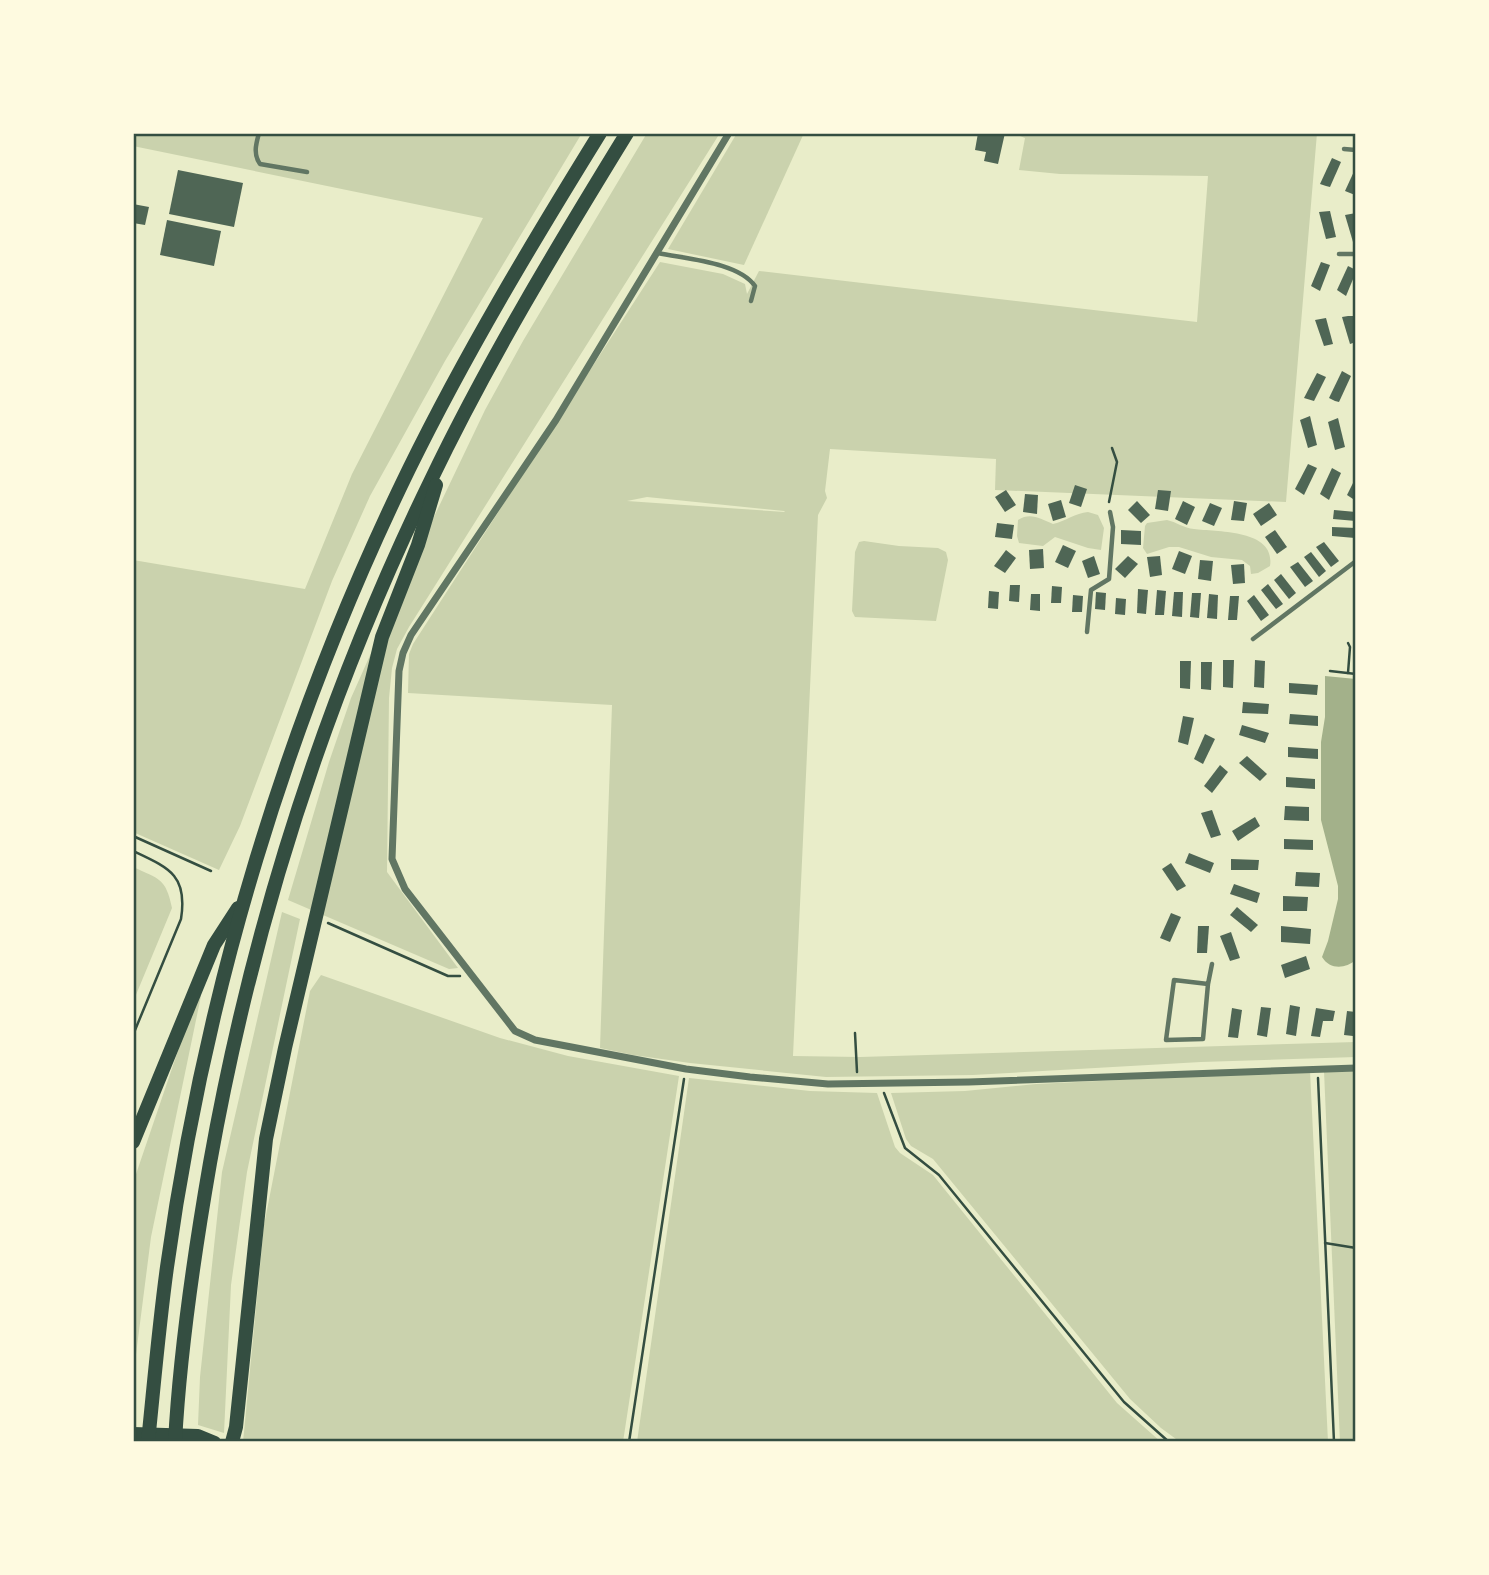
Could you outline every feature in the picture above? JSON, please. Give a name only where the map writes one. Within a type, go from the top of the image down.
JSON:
[{"type":"highway","points":[[148,1442],[165,1281],[182,1177],[215,1014],[246,895],[305,716],[351,599],[401,486],[515,271],[600,133]]},
{"type":"highway","points":[[175,1442],[192,1273],[204,1196],[239,1021],[268,905],[312,768],[357,647],[450,440],[535,285],[627,133]]},
{"type":"highway","points":[[232,1442],[236,1427],[266,1139],[285,1048],[382,637],[418,545],[450,440]]},
{"type":"highway","points":[[133,1142],[214,945],[246,895]]},
{"type":"main road","points":[[133,1433],[198,1435],[215,1442]]},
{"type":"street","points":[[729,133],[556,420],[411,635],[403,653],[397,689],[392,859],[405,889],[514,1031],[523,1036],[686,1069],[763,1079],[882,1084],[1356,1068]]},
{"type":"lane","points":[[259,133],[255,147],[260,164],[307,172]]},
{"type":"lane","points":[[1344,149],[1356,150]]},
{"type":"lane","points":[[658,253],[731,268],[748,276],[755,286],[751,301]]},
{"type":"lane","points":[[1339,254],[1356,254]]},
{"type":"lane","points":[[1087,632],[1091,590],[1109,579],[1113,527],[1110,512]]},
{"type":"lane","points":[[1253,639],[1356,561]]},
{"type":"lane","points":[[1208,984],[1174,980],[1166,1040],[1203,1039],[1212,964]]},
{"type":"path","points":[[1110,512],[1108,498],[1117,462],[1112,448]]},
{"type":"path","points":[[1348,643],[1348,673]]},
{"type":"path","points":[[1330,671],[1356,674]]},
{"type":"path","points":[[133,836],[211,871]]},
{"type":"path","points":[[133,851],[161,864],[173,873],[179,882],[184,903],[181,919],[133,1035]]},
{"type":"path","points":[[328,923],[448,976],[457,978],[468,972]]},
{"type":"path","points":[[855,1033],[856,1084]]},
{"type":"path","points":[[629,1442],[686,1069]]},
{"type":"path","points":[[1318,1069],[1334,1442]]},
{"type":"path","points":[[882,1084],[905,1148],[939,1175],[1124,1402],[1169,1442]]},
{"type":"path","points":[[1325,1243],[1356,1248]]},
{"type":"shaded area","points":[[133,133],[582,133],[445,361],[370,496],[332,581],[240,826],[219,870],[133,832],[133,560],[305,589],[352,474],[483,218],[133,146]]},
{"type":"shaded area","points":[[647,133],[720,133],[409,627],[397,649],[392,668],[389,698],[387,872],[458,968],[449,969],[288,900],[351,698],[400,588],[485,410]]},
{"type":"shaded area","points":[[737,133],[804,133],[744,265],[668,249]]},
{"type":"shaded area","points":[[1012,133],[1317,133],[1286,502],[995,490],[996,459],[830,449],[825,491],[827,498],[818,515],[793,1056],[860,1057],[1356,1042],[1356,1057],[1201,1062],[973,1075],[826,1077],[690,1063],[600,1048],[612,705],[408,693],[409,654],[413,644],[660,262],[723,274],[745,284],[747,294],[759,271],[1197,322],[1208,176],[1060,174],[1019,170],[1025,138]],"holes":[[[647,497],[785,512],[627,501]]]},
{"type":"shaded area","points":[[1088,512],[1098,515],[1104,528],[1101,550],[1055,537],[1043,546],[1019,543],[1018,520],[1036,517],[1053,524]]},
{"type":"shaded area","points":[[1167,520],[1190,528],[1230,532],[1255,539],[1264,545],[1269,554],[1270,566],[1251,574],[1250,566],[1242,560],[1211,557],[1179,547],[1169,547],[1147,554],[1143,548],[1145,526],[1147,523]]},
{"type":"shaded area","points":[[859,542],[938,548],[946,552],[948,560],[936,621],[855,617],[852,611],[855,552]]},
{"type":"shaded area","points":[[1325,676],[1356,679],[1356,960],[1338,967],[1329,964],[1322,957],[1338,899],[1338,886],[1321,820],[1321,742],[1325,717]]},
{"type":"shaded area","points":[[133,867],[164,885],[172,908],[133,1002]]},
{"type":"shaded area","points":[[282,912],[300,919],[247,1172],[231,1285],[224,1433],[198,1425],[200,1377],[222,1172]]},
{"type":"shaded area","points":[[321,975],[500,1038],[568,1056],[679,1076],[623,1442],[243,1442],[264,1225],[310,991]]},
{"type":"shaded area","points":[[197,995],[201,996],[151,1237],[133,1378],[133,1183]]},
{"type":"shaded area","points":[[1310,1071],[1328,1442],[1180,1442],[1161,1428],[1130,1399],[933,1159],[911,1146],[906,1139],[891,1093],[965,1091],[1036,1084]]},
{"type":"shaded area","points":[[1324,1071],[1356,1071],[1356,1442],[1340,1442]]},
{"type":"shaded area","points":[[689,1078],[810,1091],[877,1093],[895,1147],[933,1175],[1117,1403],[1161,1442],[637,1442]]},
{"type":"building","points":[[978,133],[1005,133],[998,164],[984,161],[986,152],[975,150]]},
{"type":"building","points":[[1332,158],[1341,162],[1330,187],[1320,184]]},
{"type":"building","points":[[1356,167],[1356,193],[1355,195],[1345,191]]},
{"type":"building","points":[[178,170],[243,183],[234,227],[169,214]]},
{"type":"building","points":[[133,204],[149,207],[145,225],[133,223]]},
{"type":"building","points":[[1330,211],[1336,237],[1326,239],[1319,212]]},
{"type":"building","points":[[1356,213],[1356,241],[1353,242],[1345,215]]},
{"type":"building","points":[[167,220],[221,231],[214,266],[160,255]]},
{"type":"building","points":[[1321,262],[1330,265],[1320,291],[1311,286]]},
{"type":"building","points":[[1348,266],[1356,272],[1346,296],[1337,290]]},
{"type":"building","points":[[1353,316],[1356,342],[1350,344],[1342,317]]},
{"type":"building","points":[[1326,318],[1333,344],[1324,346],[1315,320]]},
{"type":"building","points":[[1342,371],[1351,376],[1339,402],[1329,398]]},
{"type":"building","points":[[1317,373],[1326,377],[1314,401],[1304,398]]},
{"type":"building","points":[[1310,416],[1317,445],[1308,448],[1300,420]]},
{"type":"building","points":[[1338,418],[1345,447],[1335,450],[1328,422]]},
{"type":"building","points":[[1308,464],[1317,468],[1304,495],[1295,489]]},
{"type":"building","points":[[1332,468],[1341,473],[1329,500],[1320,494]]},
{"type":"building","points":[[1356,477],[1356,501],[1347,495]]},
{"type":"building","points":[[1075,485],[1087,489],[1081,507],[1069,503]]},
{"type":"building","points":[[1006,490],[1016,505],[1005,512],[995,497]]},
{"type":"building","points":[[1158,490],[1171,491],[1168,511],[1155,509]]},
{"type":"building","points":[[1025,494],[1038,495],[1037,514],[1023,512]]},
{"type":"building","points":[[1061,500],[1066,517],[1053,521],[1048,504]]},
{"type":"building","points":[[1137,501],[1150,515],[1141,523],[1128,510]]},
{"type":"building","points":[[1183,501],[1195,507],[1187,525],[1175,519]]},
{"type":"building","points":[[1234,501],[1247,503],[1244,521],[1231,520]]},
{"type":"building","points":[[1210,503],[1222,508],[1214,526],[1202,521]]},
{"type":"building","points":[[1269,503],[1277,515],[1261,526],[1253,514]]},
{"type":"building","points":[[1334,510],[1356,512],[1356,521],[1333,519]]},
{"type":"building","points":[[997,523],[1014,525],[1012,539],[995,537]]},
{"type":"building","points":[[1332,527],[1356,528],[1355,538],[1332,536]]},
{"type":"building","points":[[1121,530],[1141,531],[1141,545],[1121,544]]},
{"type":"building","points":[[1275,530],[1287,547],[1277,554],[1265,537]]},
{"type":"building","points":[[1324,542],[1339,561],[1331,567],[1316,547]]},
{"type":"building","points":[[1063,545],[1076,551],[1068,568],[1055,562]]},
{"type":"building","points":[[1043,549],[1044,568],[1030,569],[1029,550]]},
{"type":"building","points":[[1006,550],[1016,558],[1005,573],[994,566]]},
{"type":"building","points":[[1179,551],[1192,556],[1185,574],[1172,569]]},
{"type":"building","points":[[1311,552],[1326,571],[1319,577],[1304,557]]},
{"type":"building","points":[[1094,556],[1100,574],[1088,578],[1082,561]]},
{"type":"building","points":[[1128,556],[1138,564],[1125,578],[1115,569]]},
{"type":"building","points":[[1160,556],[1162,575],[1150,577],[1147,557]]},
{"type":"building","points":[[1200,560],[1213,561],[1211,581],[1198,579]]},
{"type":"building","points":[[1298,562],[1313,581],[1305,587],[1290,567]]},
{"type":"building","points":[[1244,564],[1245,583],[1233,584],[1231,565]]},
{"type":"building","points":[[1281,574],[1296,593],[1289,599],[1274,580]]},
{"type":"building","points":[[1268,584],[1283,604],[1276,609],[1261,590]]},
{"type":"building","points":[[1010,585],[1020,585],[1019,602],[1009,601]]},
{"type":"building","points":[[1052,586],[1062,587],[1061,603],[1051,603]]},
{"type":"building","points":[[1138,589],[1148,590],[1146,614],[1137,613]]},
{"type":"building","points":[[1157,590],[1166,591],[1164,615],[1155,615]]},
{"type":"building","points":[[989,591],[999,592],[998,609],[988,608]]},
{"type":"building","points":[[1096,592],[1106,593],[1105,610],[1095,609]]},
{"type":"building","points":[[1174,592],[1183,592],[1182,617],[1172,616]]},
{"type":"building","points":[[1192,593],[1201,593],[1199,618],[1190,617]]},
{"type":"building","points":[[1031,594],[1040,594],[1040,611],[1030,610]]},
{"type":"building","points":[[1209,594],[1218,595],[1217,619],[1207,618]]},
{"type":"building","points":[[1073,595],[1083,596],[1082,612],[1072,612]]},
{"type":"building","points":[[1254,595],[1269,615],[1261,621],[1247,601]]},
{"type":"building","points":[[1230,596],[1239,596],[1237,620],[1228,620]]},
{"type":"building","points":[[1116,598],[1126,599],[1125,615],[1115,614]]},
{"type":"building","points":[[1223,660],[1234,660],[1233,688],[1223,687]]},
{"type":"building","points":[[1255,660],[1265,661],[1264,688],[1254,687]]},
{"type":"building","points":[[1180,661],[1191,661],[1190,689],[1180,688]]},
{"type":"building","points":[[1201,662],[1212,662],[1211,690],[1201,689]]},
{"type":"building","points":[[1289,683],[1318,685],[1317,695],[1289,693]]},
{"type":"building","points":[[1243,702],[1269,704],[1268,714],[1242,713]]},
{"type":"building","points":[[1290,714],[1318,716],[1318,726],[1289,724]]},
{"type":"building","points":[[1183,716],[1194,718],[1188,745],[1178,742]]},
{"type":"building","points":[[1242,725],[1269,733],[1265,743],[1239,735]]},
{"type":"building","points":[[1205,734],[1215,739],[1203,764],[1194,759]]},
{"type":"building","points":[[1288,747],[1318,749],[1318,759],[1288,757]]},
{"type":"building","points":[[1247,756],[1267,774],[1260,781],[1239,763]]},
{"type":"building","points":[[1220,765],[1228,772],[1212,793],[1204,786]]},
{"type":"building","points":[[1286,777],[1315,779],[1315,789],[1286,787]]},
{"type":"building","points":[[1285,806],[1309,807],[1309,821],[1284,820]]},
{"type":"building","points":[[1212,810],[1221,835],[1211,838],[1201,813]]},
{"type":"building","points":[[1255,817],[1260,826],[1238,841],[1232,831]]},
{"type":"building","points":[[1284,839],[1313,840],[1313,850],[1284,849]]},
{"type":"building","points":[[1189,853],[1214,863],[1210,873],[1185,863]]},
{"type":"building","points":[[1231,859],[1259,860],[1258,870],[1231,870]]},
{"type":"building","points":[[1171,863],[1186,886],[1177,891],[1162,869]]},
{"type":"building","points":[[1296,872],[1320,873],[1319,887],[1295,886]]},
{"type":"building","points":[[1234,884],[1260,893],[1257,903],[1230,894]]},
{"type":"building","points":[[1283,896],[1308,897],[1307,911],[1283,911]]},
{"type":"building","points":[[1237,907],[1258,925],[1251,932],[1230,915]]},
{"type":"building","points":[[1171,913],[1181,917],[1170,942],[1160,938]]},
{"type":"building","points":[[1198,926],[1209,926],[1207,953],[1197,953]]},
{"type":"building","points":[[1281,926],[1311,929],[1310,944],[1281,942]]},
{"type":"building","points":[[1231,932],[1240,958],[1230,961],[1220,936]]},
{"type":"building","points":[[1306,956],[1310,969],[1285,978],[1281,965]]},
{"type":"building","points":[[1290,1005],[1300,1007],[1296,1036],[1286,1034]]},
{"type":"building","points":[[1261,1007],[1271,1008],[1267,1037],[1257,1035]]},
{"type":"building","points":[[1232,1008],[1242,1010],[1238,1038],[1228,1037]]},
{"type":"building","points":[[1316,1008],[1335,1011],[1333,1021],[1323,1021],[1320,1037],[1311,1036]]},
{"type":"building","points":[[1347,1011],[1356,1012],[1353,1036],[1344,1035]]}]
